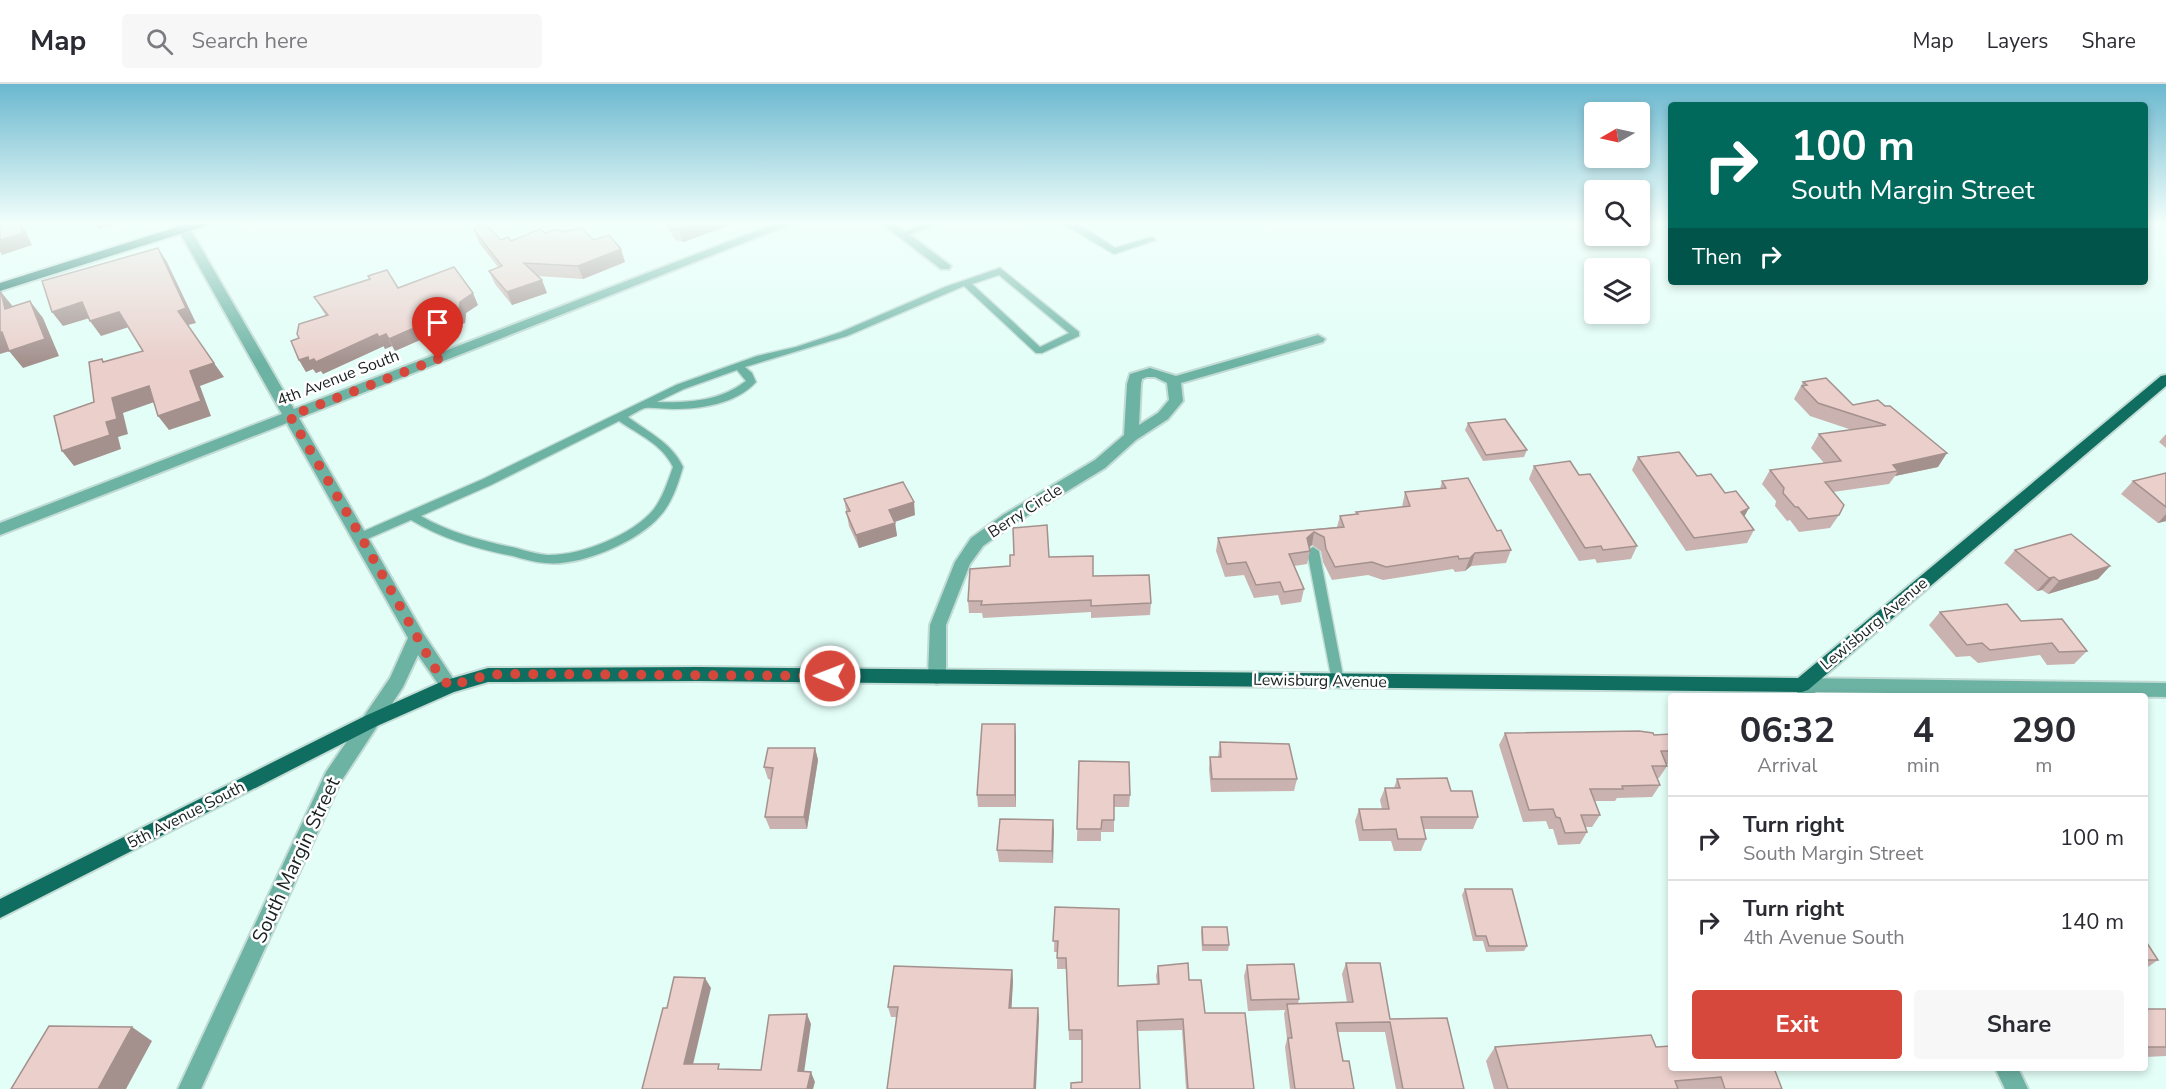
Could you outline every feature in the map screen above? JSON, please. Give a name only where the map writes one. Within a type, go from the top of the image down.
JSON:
[{"type":"main road","points":[[0,287],[53,269]]},
{"type":"main road","name":"Lewisburg Avenue","points":[[371,721],[449,686],[488,675],[510,674],[1338,681],[1805,690],[2166,379]]},
{"type":"main road","name":"5th Avenue South","points":[[0,909],[371,721]]},
{"type":"street","points":[[207,269],[417,638],[449,686]]},
{"type":"street","name":"4th Avenue South","points":[[0,529],[669,269]]},
{"type":"street","points":[[1131,437],[1134,413],[1132,389],[1135,377],[1146,371],[1162,373],[1174,381],[1318,339]]},
{"type":"street","name":"Berry Circle","points":[[937,677],[938,625],[963,562],[977,542],[1009,519],[1100,464],[1131,437],[1163,416],[1176,401],[1174,381]]},
{"type":"street","name":"South Margin Street","points":[[189,1089],[333,778],[397,682],[417,638]]},
{"type":"street","points":[[1805,690],[2163,693]]},
{"type":"street","points":[[2008,1071],[2017,1089]]},
{"type":"lane","points":[[361,537],[487,482],[680,387],[738,366],[844,334],[966,283],[1000,271],[1076,334],[1039,351],[966,283]]},
{"type":"lane","points":[[645,405],[693,405],[717,400],[744,389],[751,382],[748,375],[738,366]]},
{"type":"lane","points":[[411,515],[424,524],[453,535],[545,559],[560,560],[639,530],[656,515],[667,498],[678,467],[667,447],[638,431],[621,417]]},
{"type":"lane","points":[[1313,551],[1338,681]]},
{"type":"building","points":[[85,269],[168,269],[186,308],[178,311],[214,363],[190,371],[201,401],[158,416],[149,386],[112,398],[117,419],[106,422],[110,435],[62,451],[54,416],[94,402],[89,362],[102,359],[103,362],[143,351],[119,312],[90,321],[82,302],[52,312],[42,281]]},
{"type":"building","points":[[449,269],[455,269],[473,293],[460,302],[459,311],[413,325],[414,328],[389,339],[386,334],[379,337],[377,334],[316,362],[314,359],[309,361],[308,357],[299,360],[291,341],[299,338],[297,334],[299,324],[328,315],[314,297],[370,279],[368,276],[387,270],[398,288]]},
{"type":"building","points":[[494,269],[530,269],[542,280],[507,292],[489,271]]},
{"type":"building","points":[[0,292],[5,309],[30,301],[45,339],[9,351],[2,332],[0,332]]},
{"type":"building","points":[[1826,378],[1853,405],[1878,400],[1885,406],[1890,406],[1947,453],[1893,465],[1898,471],[1825,482],[1844,505],[1839,515],[1808,519],[1783,493],[1784,488],[1770,470],[1841,461],[1819,434],[1886,425],[1818,403],[1802,386],[1807,385],[1803,382]]},
{"type":"building","points":[[1505,419],[1527,450],[1486,455],[1468,423]]},
{"type":"building","points":[[1679,452],[1697,476],[1711,474],[1725,493],[1736,491],[1749,508],[1741,512],[1754,530],[1694,538],[1638,457]]},
{"type":"building","points":[[1570,461],[1579,475],[1590,474],[1637,546],[1603,550],[1601,546],[1585,548],[1534,466]]},
{"type":"building","points":[[2166,473],[2166,507],[2133,481]]},
{"type":"building","points":[[1468,478],[1497,531],[1501,530],[1511,550],[1475,553],[1470,558],[1459,559],[1458,556],[1386,567],[1372,562],[1335,567],[1326,549],[1324,537],[1314,532],[1307,538],[1310,551],[1289,554],[1304,589],[1284,592],[1280,582],[1256,585],[1246,562],[1227,564],[1218,538],[1344,527],[1340,516],[1410,506],[1405,492],[1446,488],[1442,481]]},
{"type":"building","points":[[903,482],[914,502],[889,510],[895,523],[856,535],[846,512],[850,511],[844,499]]},
{"type":"building","points":[[1047,525],[1049,557],[1093,556],[1093,576],[1149,575],[1151,603],[1091,606],[1091,600],[981,605],[982,601],[968,601],[970,569],[1010,566],[1010,555],[1014,555],[1013,528]]},
{"type":"building","points":[[2071,534],[2110,566],[2059,581],[2054,577],[2049,578],[2015,550]]},
{"type":"building","points":[[2007,604],[2021,621],[2062,619],[2087,651],[2059,652],[2052,643],[1990,650],[1982,643],[1967,645],[1940,612]]},
{"type":"building","points":[[982,724],[1015,724],[1015,795],[977,795]]},
{"type":"building","points":[[1639,731],[1654,735],[1668,734],[1668,751],[1661,751],[1667,766],[1652,766],[1660,785],[1622,786],[1623,789],[1590,789],[1600,815],[1581,815],[1587,832],[1565,833],[1560,818],[1556,817],[1553,809],[1529,810],[1505,733]]},
{"type":"building","points":[[1220,742],[1289,744],[1297,779],[1212,779],[1210,757],[1221,757]]},
{"type":"building","points":[[768,748],[815,748],[804,817],[765,817],[773,768],[764,767]]},
{"type":"building","points":[[1079,761],[1129,762],[1130,795],[1114,795],[1114,820],[1102,820],[1101,829],[1077,829]]},
{"type":"building","points":[[1447,778],[1451,791],[1472,791],[1478,817],[1421,817],[1426,839],[1398,839],[1396,829],[1363,830],[1359,809],[1389,809],[1385,788],[1400,788],[1397,779]]},
{"type":"building","points":[[1000,819],[1053,820],[1052,851],[997,850]]},
{"type":"building","points":[[1465,889],[1512,889],[1527,946],[1489,946],[1486,936],[1476,936]]},
{"type":"building","points":[[1055,907],[1119,909],[1118,986],[1159,984],[1158,966],[1188,963],[1189,980],[1201,980],[1205,1013],[1245,1013],[1254,1089],[1188,1089],[1183,1019],[1137,1021],[1140,1089],[1071,1089],[1071,1083],[1082,1082],[1082,1030],[1069,1030],[1066,958],[1057,958],[1058,941],[1053,941]]},
{"type":"building","points":[[1202,927],[1227,927],[1229,945],[1203,945]]},
{"type":"building","points":[[2148,945],[2158,960],[2148,960]]},
{"type":"building","points":[[1346,963],[1380,963],[1390,1019],[1447,1018],[1464,1089],[1403,1089],[1390,1022],[1336,1023],[1343,1061],[1349,1061],[1354,1089],[1295,1089],[1288,1038],[1292,1038],[1287,1004],[1353,1002]]},
{"type":"building","points":[[1294,964],[1299,999],[1251,1000],[1247,965]]},
{"type":"building","points":[[894,966],[1012,970],[1009,1008],[1038,1008],[1034,1089],[887,1089],[898,1007],[888,1007]]},
{"type":"building","points":[[674,977],[705,978],[684,1064],[719,1064],[718,1069],[761,1070],[769,1015],[807,1014],[798,1071],[811,1072],[807,1089],[642,1089],[663,1008],[667,1008]]},
{"type":"building","points":[[2148,1009],[2166,1009],[2166,1047],[2148,1047]]},
{"type":"building","points":[[49,1026],[132,1027],[98,1089],[11,1089]]},
{"type":"building","points":[[1651,1035],[1656,1047],[1668,1046],[1668,1071],[1775,1071],[1782,1089],[1725,1089],[1721,1077],[1675,1081],[1678,1089],[1508,1089],[1495,1047]]},
{"type":"route","points":[[438,359],[290,416],[434,667],[449,686],[488,675],[510,674],[830,676]]}]
